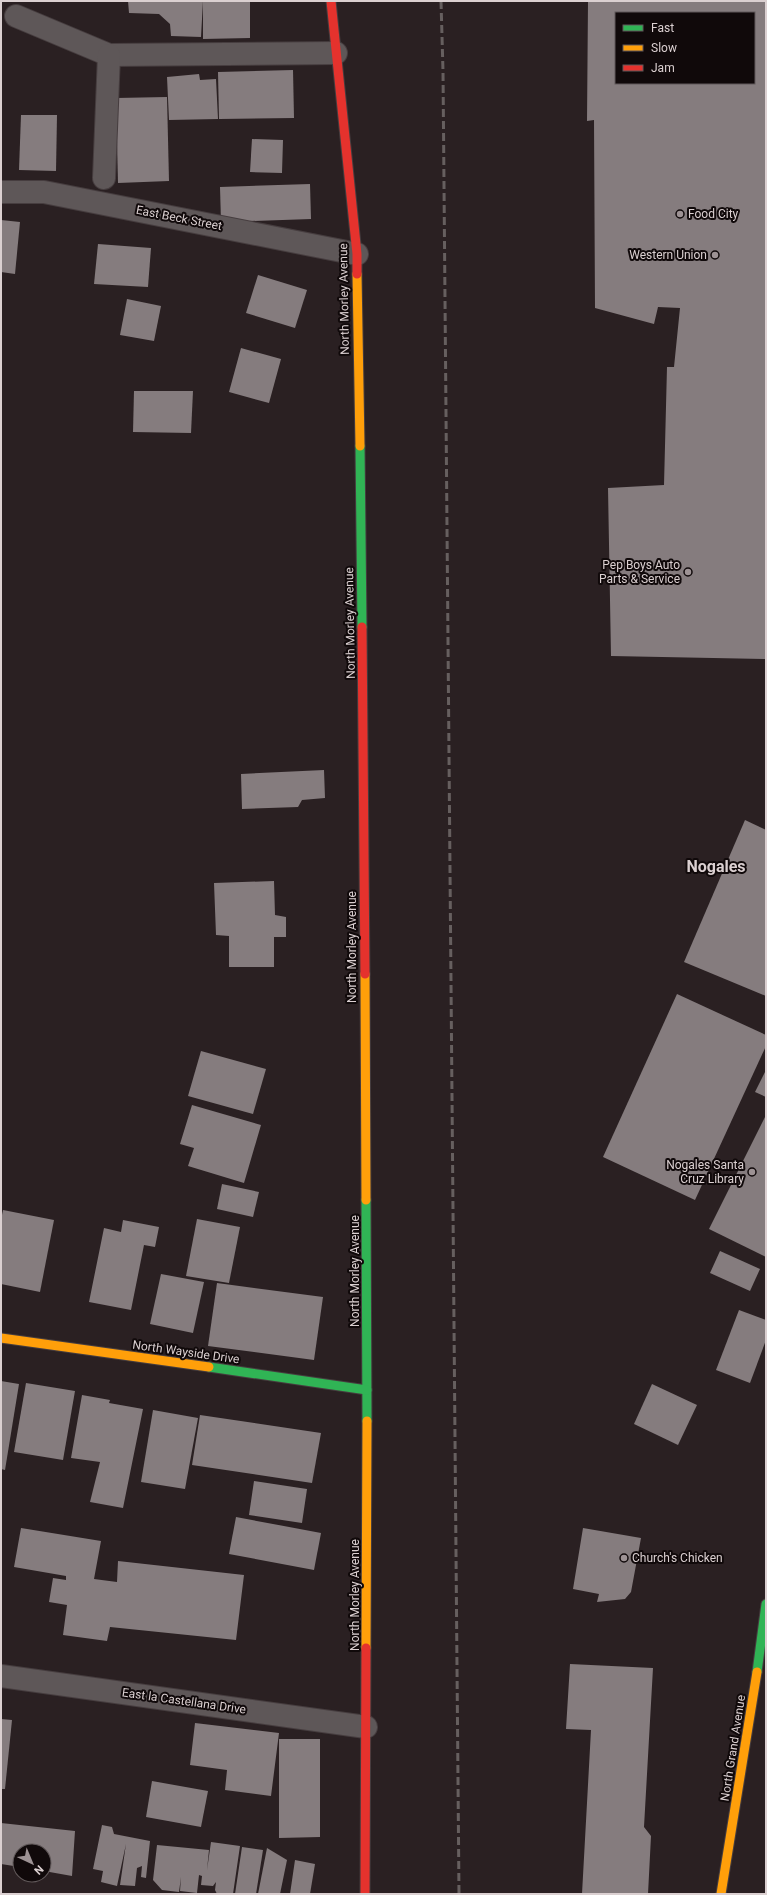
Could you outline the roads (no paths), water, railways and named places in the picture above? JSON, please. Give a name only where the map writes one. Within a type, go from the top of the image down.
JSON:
[{"type":"street","name":"North Morley Avenue","points":[[331,1],[357,254],[363,689],[368,1390],[365,1894]]},
{"type":"street","points":[[16,16],[109,55],[336,53]]},
{"type":"street","points":[[104,178],[109,55]]},
{"type":"street","name":"East Beck Street","points":[[1,192],[44,192],[357,254]]},
{"type":"street","name":"North Wayside Drive","points":[[1,1338],[368,1390]]},
{"type":"street","name":"North Grand Avenue","points":[[721,1894],[744,1757],[766,1604]]},
{"type":"street","name":"East la Castellana Drive","points":[[1,1676],[366,1727]]},
{"type":"railway","points":[[441,1],[443,71],[459,1894]]},
{"type":"place","name":"Food City","points":[[680,214]]},
{"type":"place","name":"Western Union","points":[[715,255]]},
{"type":"place","name":"Pep Boys Auto Parts & Service","points":[[688,572]]},
{"type":"place","name":"Nogales Santa Cruz Library","points":[[752,1172]]},
{"type":"place","name":"Church's Chicken","points":[[624,1558]]},
{"type":"district","name":"Nogales","points":[[716,866]]}]
